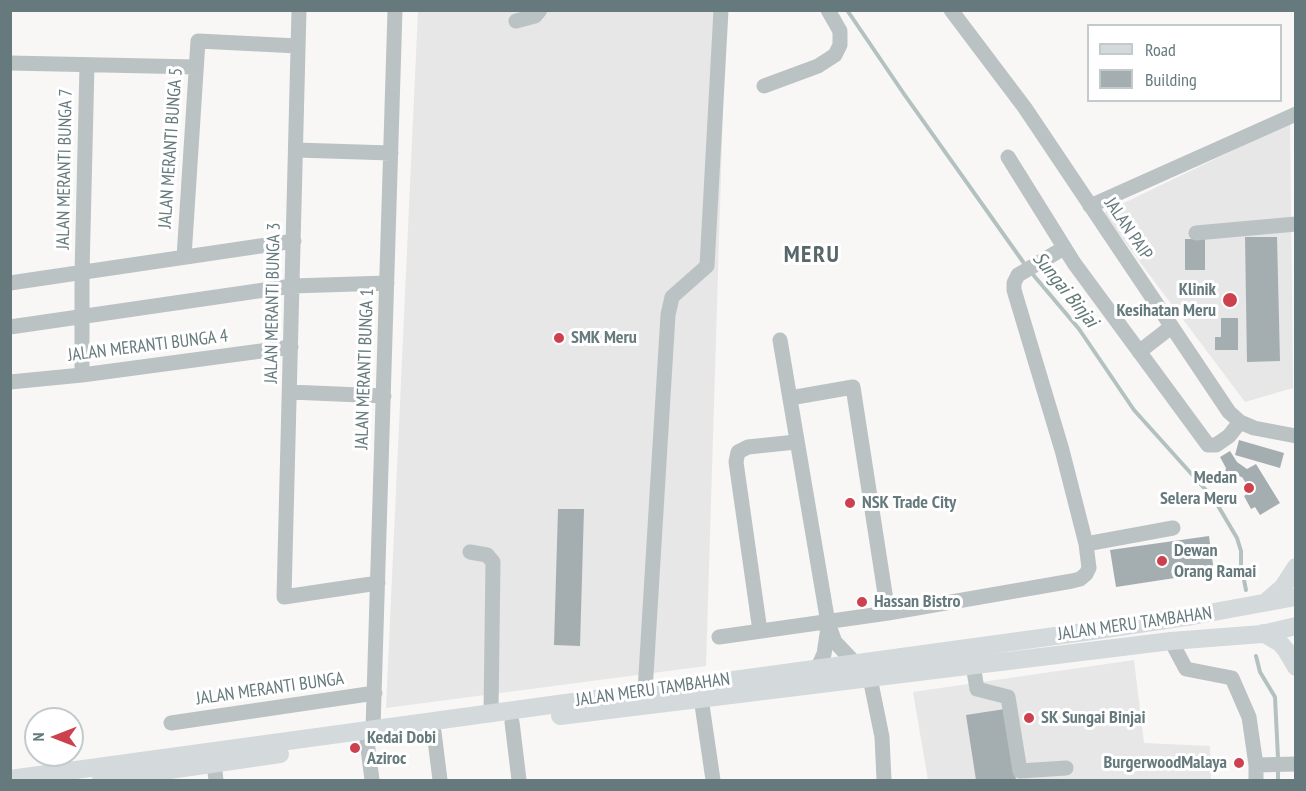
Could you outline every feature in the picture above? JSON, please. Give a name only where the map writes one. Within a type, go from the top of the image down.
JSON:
[{"type":"main road","points":[[1262,603],[1283,587],[1296,567]]},
{"type":"main road","name":"JALAN MERU TAMBAHAN","points":[[101,780],[215,772],[370,735],[491,713],[1099,630],[1296,597]]},
{"type":"main road","name":"JALAN MERU TAMBAHAN","points":[[10,779],[370,735],[434,732],[1171,641],[1262,634],[1296,626]]},
{"type":"main road","points":[[1262,634],[1273,638],[1286,650],[1296,667]]},
{"type":"street","name":"JALAN MERANTI BUNGA 3","points":[[299,10],[284,597],[378,583]]},
{"type":"street","name":"JALAN MERANTI BUNGA 1","points":[[372,780],[370,735],[375,693],[395,10]]},
{"type":"street","points":[[516,21],[535,16],[540,10]]},
{"type":"street","points":[[645,691],[668,315],[672,297],[707,266],[721,10]]},
{"type":"street","points":[[764,86],[818,66],[836,55],[840,45],[840,32],[828,10]]},
{"type":"street","name":"JALAN PAIP","points":[[951,10],[1025,108],[1229,412],[1240,422]]},
{"type":"street","name":"JALAN MERANTI BUNGA 5","points":[[184,257],[198,41],[298,46]]},
{"type":"street","points":[[10,63],[196,67]]},
{"type":"street","name":"JALAN MERANTI BUNGA 7","points":[[82,375],[87,65]]},
{"type":"street","points":[[1090,206],[1296,114]]},
{"type":"street","points":[[296,150],[391,153]]},
{"type":"street","points":[[1008,157],[1064,248],[1208,445],[1216,445],[1229,436],[1240,422],[1254,428],[1296,436]]},
{"type":"street","points":[[1196,233],[1296,224]]},
{"type":"street","points":[[10,283],[294,241]]},
{"type":"street","points":[[719,637],[888,614],[1080,579],[1086,574],[1089,568],[1086,544],[1062,450],[1014,290],[1014,283],[1018,275],[1064,248]]},
{"type":"street","points":[[10,327],[292,286],[387,283]]},
{"type":"street","points":[[1139,352],[1171,327]]},
{"type":"street","points":[[780,340],[828,623],[835,642],[854,662]]},
{"type":"street","name":"JALAN MERANTI BUNGA 4","points":[[10,382],[82,375],[291,347]]},
{"type":"street","points":[[790,398],[853,387],[888,614]]},
{"type":"street","points":[[290,392],[384,396]]},
{"type":"street","points":[[760,632],[736,462],[738,452],[748,447],[796,442]]},
{"type":"street","points":[[1086,544],[1173,528]]},
{"type":"street","points":[[470,552],[486,555],[493,562],[491,713]]},
{"type":"street","points":[[818,667],[824,654],[828,623]]},
{"type":"street","points":[[1171,641],[1186,669],[1232,678],[1249,717],[1259,765],[1256,780]]},
{"type":"street","points":[[973,665],[977,689],[1008,697],[1020,771],[1066,768]]},
{"type":"street","points":[[870,678],[882,737],[884,780]]},
{"type":"street","name":"JALAN MERANTI BUNGA","points":[[171,723],[375,693]]},
{"type":"street","points":[[701,698],[713,780]]},
{"type":"street","points":[[512,722],[519,780]]},
{"type":"street","points":[[434,732],[440,780]]},
{"type":"street","points":[[1259,765],[1291,764]]},
{"type":"shaded area","name":"SMK Meru","points":[[418,11],[726,11],[706,666],[386,708]]},
{"type":"shaded area","name":"Klinik Kesihatan Meru","points":[[1290,123],[1293,388],[1245,402],[1103,213]]},
{"type":"shaded area","name":"SK Sungai Binjai","points":[[1134,660],[1144,743],[1210,746],[1211,780],[928,780],[913,692]]},
{"type":"building","points":[[1245,237],[1277,237],[1280,361],[1247,362]]},
{"type":"building","points":[[1185,239],[1205,239],[1205,270],[1185,270]]},
{"type":"building","points":[[1221,318],[1238,318],[1238,350],[1215,350],[1215,337],[1221,337]]},
{"type":"building","points":[[1239,440],[1284,453],[1280,468],[1235,455]]},
{"type":"building","points":[[1230,451],[1237,462],[1247,469],[1256,464],[1280,503],[1260,515],[1255,507],[1251,509],[1244,496],[1251,491],[1242,477],[1225,473],[1226,468],[1220,457]]},
{"type":"building","points":[[558,509],[584,509],[580,646],[554,645]]},
{"type":"building","name":"Dewan Orang Ramai","points":[[1209,536],[1214,572],[1116,587],[1110,550]]},
{"type":"building","points":[[1005,709],[1016,780],[976,780],[966,715]]},
{"type":"waterway","name":"Sungai Binjai","points":[[847,10],[1026,266]]},
{"type":"waterway","name":"Sungai Binjai","points":[[1030,271],[1079,329],[1134,410],[1214,499],[1237,538],[1246,590]]},
{"type":"waterway","points":[[1256,656],[1260,672],[1275,697],[1278,758]]},
{"type":"waterway","points":[[1278,770],[1278,780]]},
{"type":"place","name":"Klinik Kesihatan Meru","points":[[1230,300]]},
{"type":"place","name":"SMK Meru","points":[[559,338]]},
{"type":"place","name":"Medan Selera Meru","points":[[1249,488]]},
{"type":"place","name":"NSK Trade City","points":[[850,503]]},
{"type":"place","name":"Dewan Orang Ramai","points":[[1162,561]]},
{"type":"place","name":"Hassan Bistro","points":[[862,602]]},
{"type":"place","name":"SK Sungai Binjai","points":[[1029,718]]},
{"type":"place","name":"Kedai Dobi Aziroc","points":[[355,748]]},
{"type":"place","name":"BurgerwoodMalaya","points":[[1239,763]]},
{"type":"district","name":"MERU","points":[[812,255]]}]
